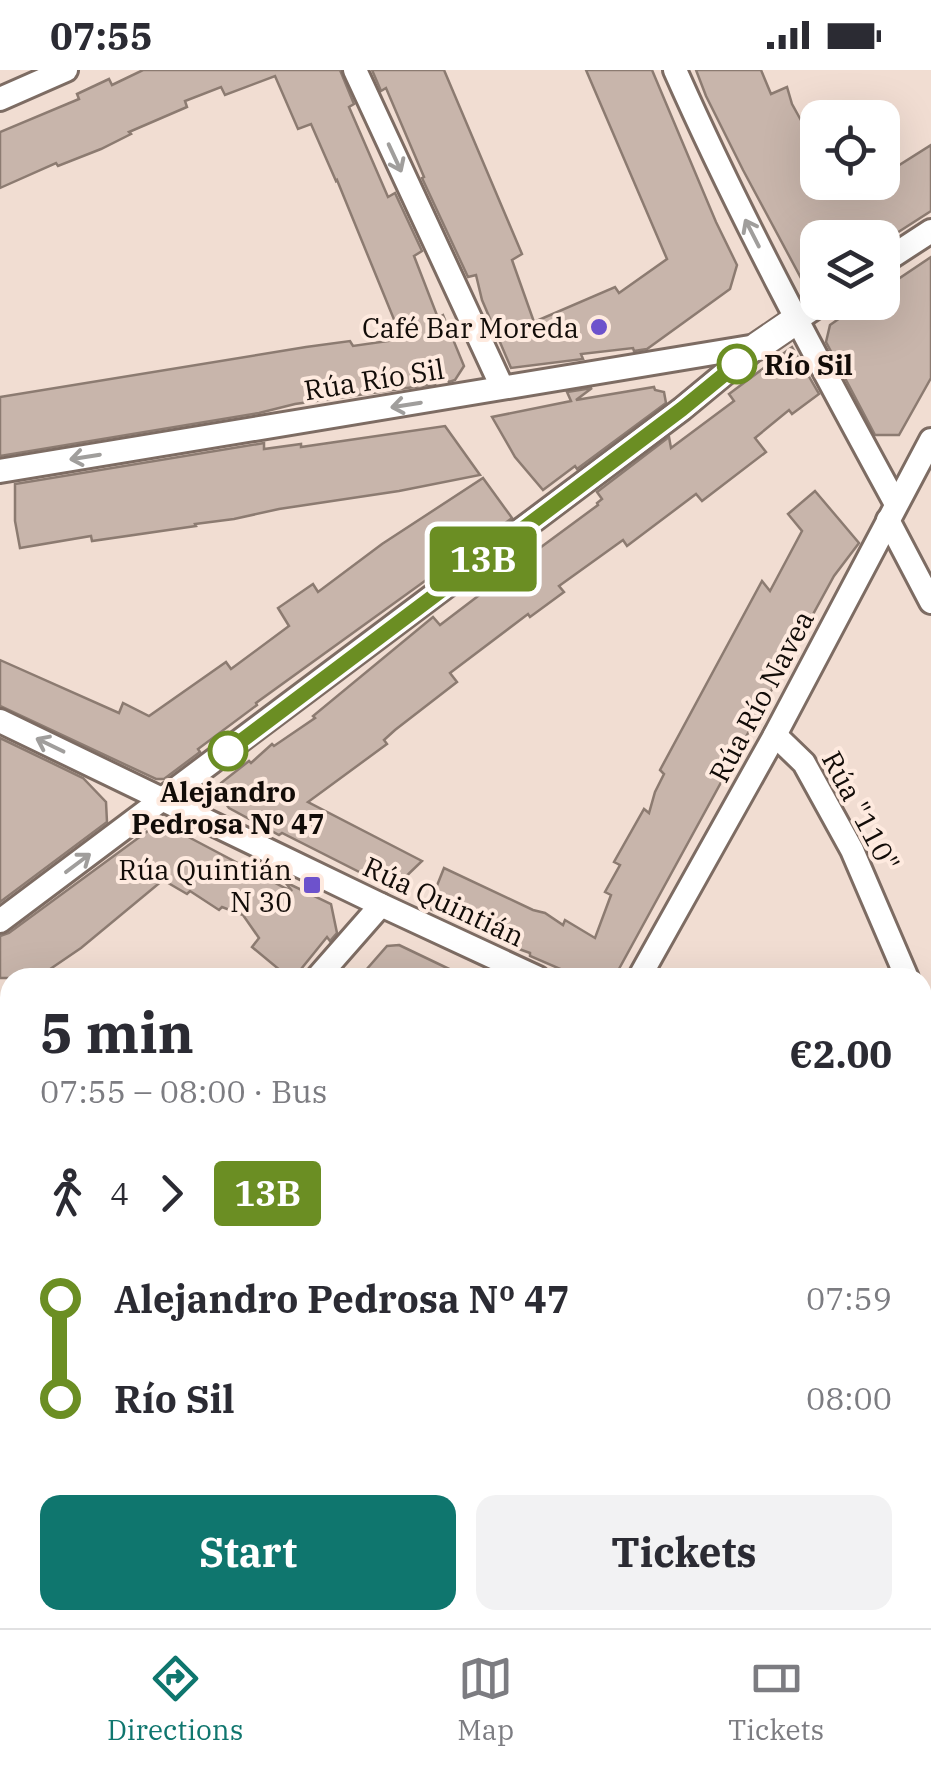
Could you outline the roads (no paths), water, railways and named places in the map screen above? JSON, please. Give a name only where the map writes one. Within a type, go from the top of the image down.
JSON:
[{"type":"street","points":[[0,99],[66,70]]},
{"type":"street","points":[[354,70],[502,387]]},
{"type":"street","points":[[675,70],[892,512],[931,602]]},
{"type":"street","points":[[900,251],[931,231]]},
{"type":"street","points":[[0,921],[800,317]]},
{"type":"street","name":"Rúa Río Sil","points":[[0,471],[758,346]]},
{"type":"street","points":[[678,359],[695,398]]},
{"type":"street","name":"Rúa Río Navea","points":[[645,968],[775,736],[931,440]]},
{"type":"street","name":"Rúa Quintián","points":[[0,721],[516,968]]},
{"type":"street","name":"Rúa \"110\"","points":[[775,736],[804,763],[852,850],[904,968]]},
{"type":"street","points":[[326,968],[381,905]]},
{"type":"place","name":"Café Bar Moreda","points":[[599,327]]},
{"type":"place","name":"Río Sil","points":[[737,364]]},
{"type":"place","name":"Alejandro Pedrosa Nº 47","points":[[228,751]]},
{"type":"place","name":"Rúa Quintián N 30","points":[[312,885]]}]
